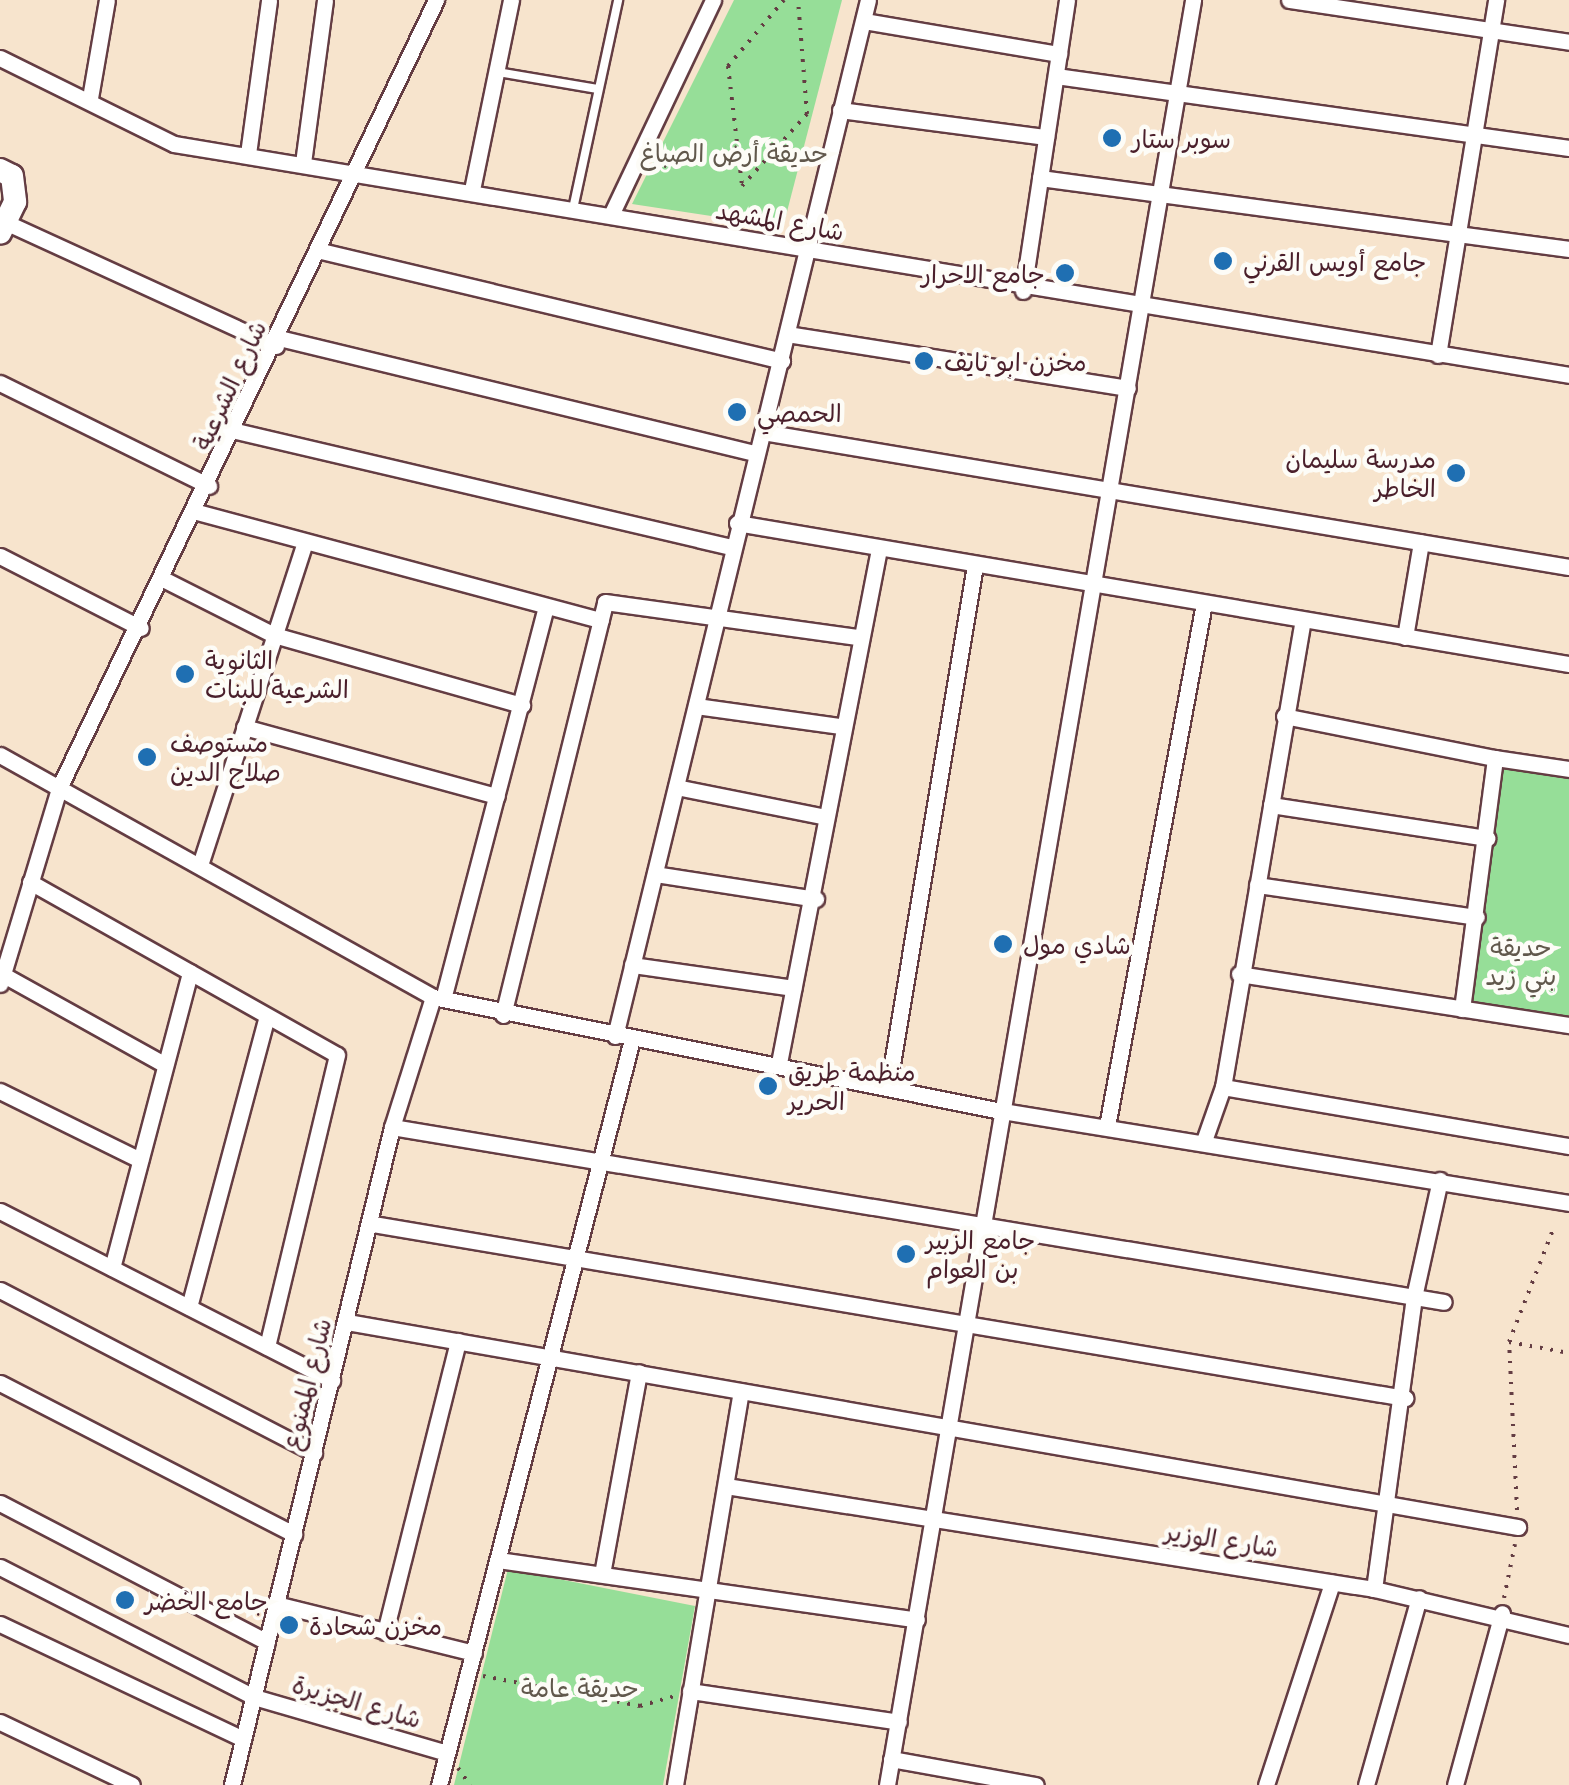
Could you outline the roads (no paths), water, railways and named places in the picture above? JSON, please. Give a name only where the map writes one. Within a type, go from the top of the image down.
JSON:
[{"type":"street","points":[[90,98],[108,0]]},
{"type":"street","points":[[248,154],[270,0]]},
{"type":"street","points":[[303,162],[326,0]]},
{"type":"street","name":"شارع الشرعية","points":[[1,978],[59,788],[198,512],[436,0]]},
{"type":"street","points":[[472,190],[511,0]]},
{"type":"street","points":[[612,215],[714,0]]},
{"type":"street","points":[[614,1036],[868,0]]},
{"type":"street","points":[[1023,290],[1067,0]]},
{"type":"street","points":[[887,1785],[918,1620],[996,1110],[1097,587],[1193,0]]},
{"type":"street","points":[[1289,0],[1569,42]]},
{"type":"street","points":[[1438,355],[1496,0]]},
{"type":"street","points":[[864,21],[1059,54]]},
{"type":"street","name":"شارع المشهد","points":[[0,58],[90,98],[174,144],[360,170],[1141,310],[1569,375]]},
{"type":"street","points":[[1056,76],[1569,148]]},
{"type":"street","points":[[840,110],[1046,137]]},
{"type":"street","points":[[0,170],[12,176],[15,202],[3,228],[277,342],[756,454]]},
{"type":"street","points":[[1040,178],[1569,250]]},
{"type":"street","points":[[320,252],[782,361]]},
{"type":"street","points":[[788,334],[1128,388]]},
{"type":"street","points":[[0,382],[209,486]]},
{"type":"street","points":[[236,430],[731,547]]},
{"type":"street","points":[[763,432],[1569,567]]},
{"type":"street","points":[[198,512],[304,545],[601,620]]},
{"type":"street","points":[[737,523],[1569,664]]},
{"type":"street","points":[[1405,637],[1421,542]]},
{"type":"street","points":[[200,865],[304,545]]},
{"type":"street","points":[[779,1063],[816,899],[856,637],[879,549]]},
{"type":"street","points":[[0,556],[141,628]]},
{"type":"street","points":[[890,1082],[975,566]]},
{"type":"street","points":[[165,580],[274,635],[522,705]]},
{"type":"street","points":[[503,1014],[605,602],[856,637]]},
{"type":"street","points":[[1108,1121],[1204,602]]},
{"type":"street","name":"شارع الممنوع","points":[[232,1785],[373,1224],[392,1127],[438,998],[497,796],[546,606]]},
{"type":"street","points":[[1205,1138],[1223,1087],[1239,974],[1303,620]]},
{"type":"street","points":[[696,706],[841,726]]},
{"type":"street","points":[[1284,716],[1569,770]]},
{"type":"street","points":[[244,727],[497,796]]},
{"type":"street","points":[[0,756],[438,998],[614,1036],[890,1082],[996,1110],[1108,1121],[1569,1203]]},
{"type":"street","points":[[1462,1009],[1495,758]]},
{"type":"street","points":[[676,786],[826,817]]},
{"type":"street","points":[[1271,805],[1487,838]]},
{"type":"street","points":[[654,874],[816,899]]},
{"type":"street","points":[[30,882],[337,1055],[267,1347]]},
{"type":"street","points":[[1257,885],[1477,917]]},
{"type":"street","points":[[632,965],[793,988]]},
{"type":"street","points":[[112,1268],[190,972]]},
{"type":"street","points":[[1239,974],[1569,1025]]},
{"type":"street","points":[[1,978],[165,1065]]},
{"type":"street","points":[[189,1307],[267,1016]]},
{"type":"street","points":[[439,1785],[553,1358],[596,1159],[632,1039]]},
{"type":"street","points":[[1223,1087],[1569,1146]]},
{"type":"street","points":[[0,1091],[140,1160]]},
{"type":"street","points":[[392,1127],[1444,1302]]},
{"type":"street","points":[[1374,1589],[1405,1398],[1414,1297],[1440,1180]]},
{"type":"street","points":[[0,1211],[332,1380]]},
{"type":"street","points":[[373,1224],[1405,1398]]},
{"type":"street","points":[[0,1290],[314,1453]]},
{"type":"street","points":[[347,1322],[1518,1527]]},
{"type":"street","points":[[385,1632],[458,1341]]},
{"type":"street","points":[[602,1574],[639,1372]]},
{"type":"street","points":[[0,1383],[294,1534]]},
{"type":"street","points":[[675,1785],[741,1391]]},
{"type":"street","name":"شارع الوزير","points":[[726,1486],[1374,1589],[1502,1613],[1569,1636]]},
{"type":"street","points":[[0,1503],[267,1642]]},
{"type":"street","points":[[498,1560],[918,1620]]},
{"type":"street","name":"شارع الجزيرة","points":[[0,1567],[254,1696],[447,1753]]},
{"type":"street","points":[[1266,1785],[1332,1582]]},
{"type":"street","points":[[1366,1785],[1419,1598]]},
{"type":"street","points":[[276,1604],[474,1653]]},
{"type":"street","points":[[1455,1785],[1502,1613]]},
{"type":"street","points":[[0,1624],[243,1739]]},
{"type":"street","points":[[690,1691],[899,1722]]},
{"type":"street","points":[[0,1722],[125,1783]]},
{"type":"street","points":[[892,1759],[988,1780],[1036,1785]]},
{"type":"lane","points":[[573,209],[618,0]]},
{"type":"lane","points":[[498,72],[598,89]]},
{"type":"place","name":"سوبر ستار","points":[[1112,138]]},
{"type":"place","name":"جامع أويس القرني","points":[[1223,261]]},
{"type":"place","name":"جامع الاحرار","points":[[1065,273]]},
{"type":"place","name":"مخزن ابو نايف","points":[[924,361]]},
{"type":"place","name":"الحمصي","points":[[737,412]]},
{"type":"place","name":"مدرسة سليمان الخاطر","points":[[1456,473]]},
{"type":"place","name":"الثانوية الشرعية للبنات","points":[[185,674]]},
{"type":"place","name":"مستوصف صلاح الدين","points":[[147,757]]},
{"type":"place","name":"شادي مول","points":[[1003,944]]},
{"type":"place","name":"منظمة طريق الحرير","points":[[768,1086]]},
{"type":"place","name":"جامع الزبير بن العوام","points":[[906,1254]]},
{"type":"place","name":"جامع الخضر","points":[[125,1600]]},
{"type":"place","name":"مخزن شحادة","points":[[289,1625]]},
{"type":"park label","name":"حديقة أرض الصباغ","points":[[734,152]]},
{"type":"park label","name":"حديقة بني زيد","points":[[1521,962]]},
{"type":"park label","name":"حديقة عامة","points":[[580,1687]]}]
